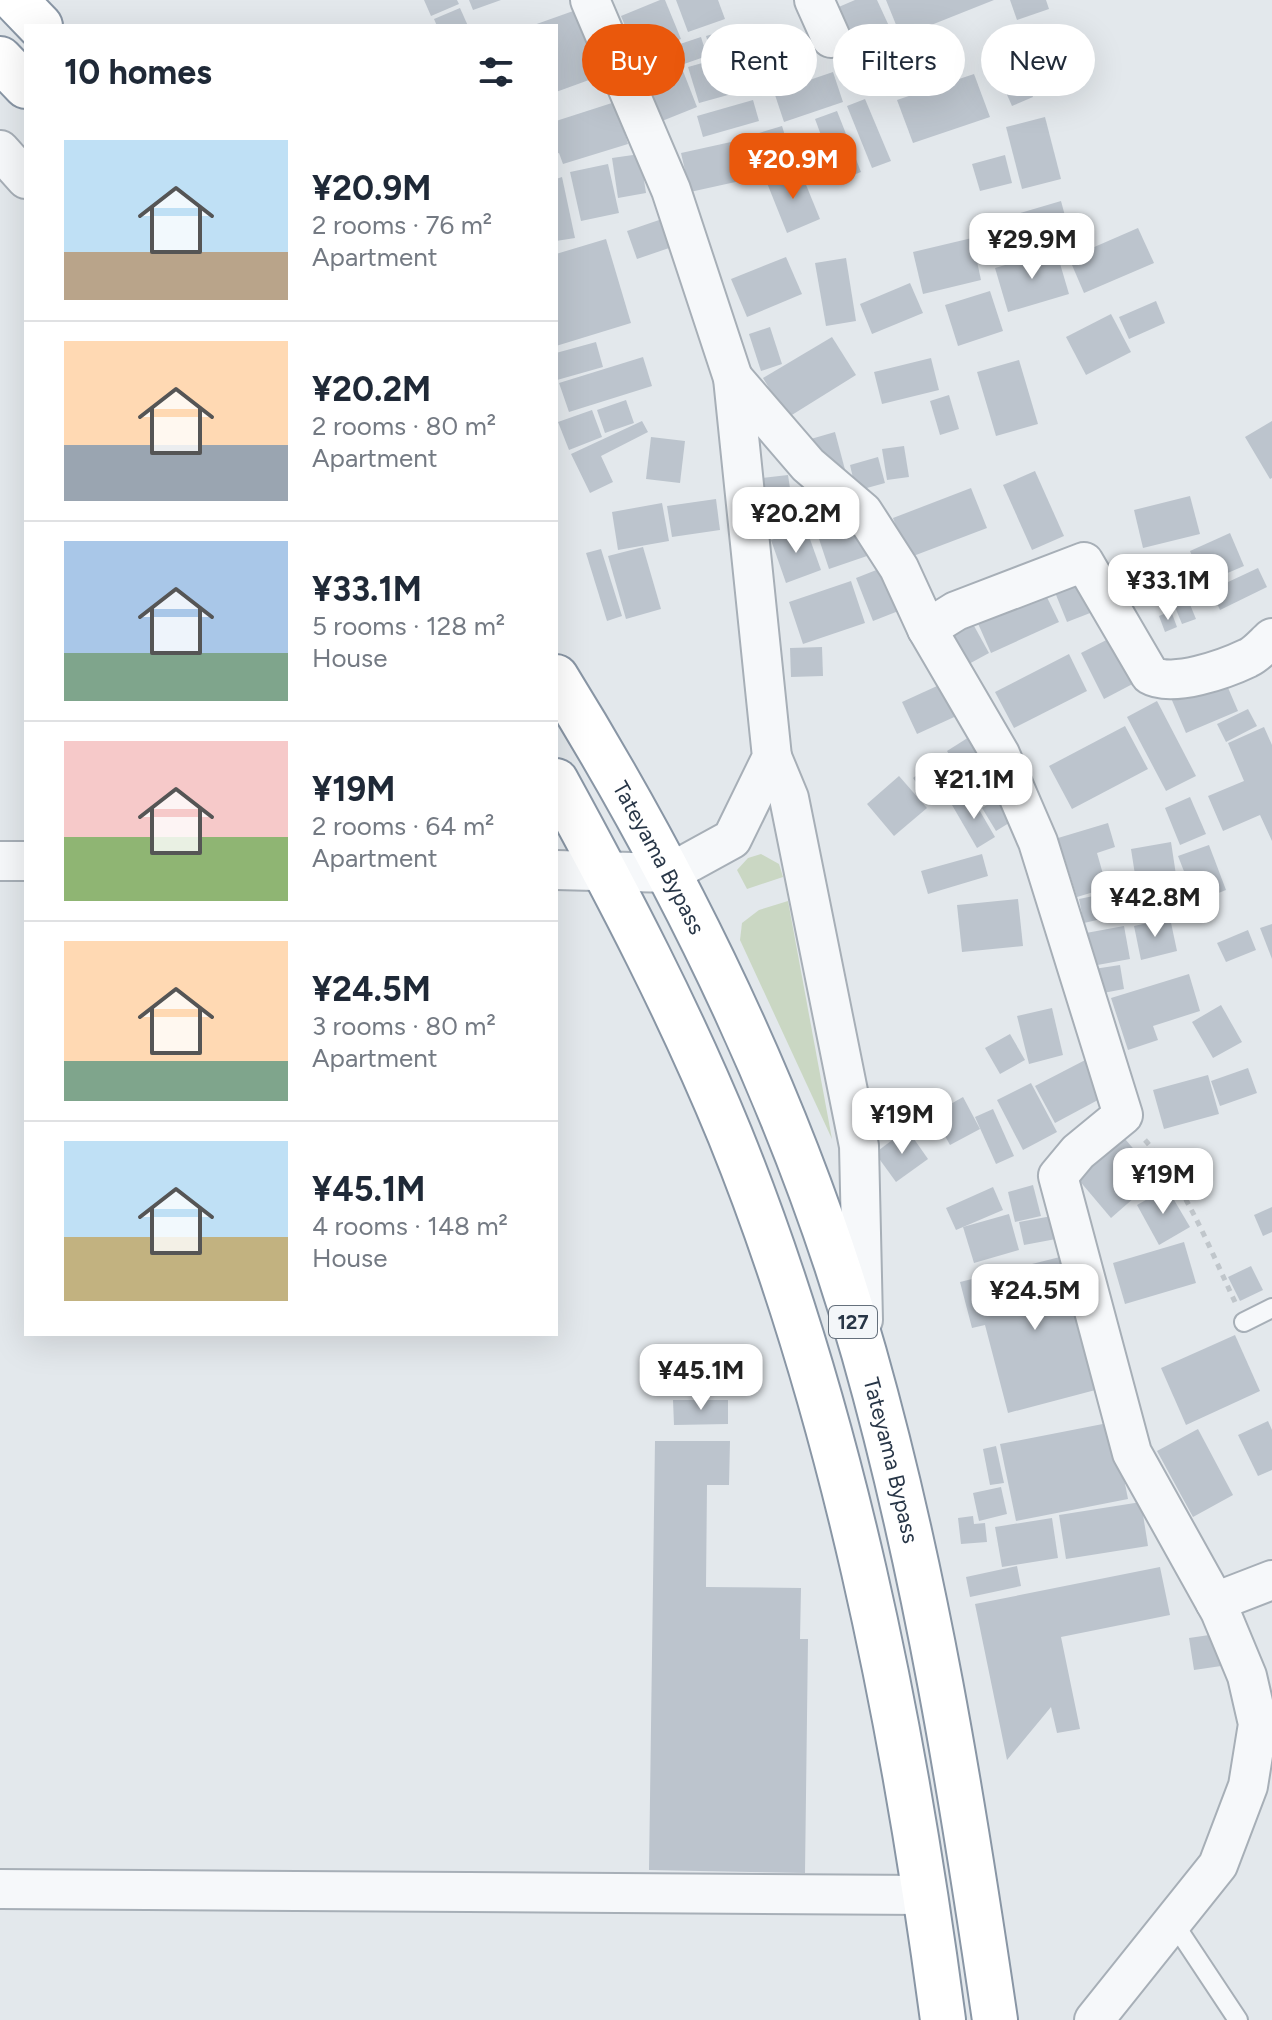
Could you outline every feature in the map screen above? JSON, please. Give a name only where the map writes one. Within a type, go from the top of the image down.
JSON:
[{"type":"highway","points":[[15,0],[38,24]]},
{"type":"highway","points":[[0,59],[24,84]]},
{"type":"highway","name":"Tateyama Bypass","points":[[558,680],[623,785],[727,989],[777,1107],[863,1351],[923,1588],[961,1791],[995,2020]]},
{"type":"highway","name":"127","points":[[558,792],[571,865],[676,1013],[730,1136],[811,1372],[872,1605],[926,1895],[943,2020]]},
{"type":"street","points":[[590,0],[671,190],[733,378],[772,757],[789,798],[859,1146],[863,1351]]},
{"type":"street","points":[[814,0],[831,38]]},
{"type":"street","points":[[0,150],[24,177]]},
{"type":"street","points":[[733,378],[808,465],[863,512],[899,568],[927,629],[1000,754],[1038,842],[1123,1115],[1078,1152],[1058,1176],[1132,1453],[1215,1602],[1247,1676],[1258,1724],[1248,1786],[1218,1865],[1094,2020]]},
{"type":"street","points":[[927,629],[956,611],[1084,562],[1150,675],[1160,681],[1178,681],[1250,658],[1272,638]]},
{"type":"street","points":[[571,865],[670,873],[732,839],[772,757]]},
{"type":"street","points":[[0,861],[24,861]]},
{"type":"street","points":[[1215,1602],[1272,1580]]},
{"type":"street","points":[[0,1889],[926,1895]]},
{"type":"lane","points":[[1244,1322],[1272,1308]]},
{"type":"lane","points":[[1173,1922],[1238,2020]]},
{"type":"path","points":[[1123,1115],[1158,1155],[1196,1219],[1244,1322]]},
{"type":"green space","points":[[761,854],[779,864],[783,877],[747,889],[737,870],[748,858]]},
{"type":"green space","points":[[788,901],[832,1139],[740,940],[742,923],[759,910]]},
{"type":"building","points":[[424,0],[457,0],[459,4],[431,16]]},
{"type":"building","points":[[469,0],[501,0],[473,10]]},
{"type":"building","points":[[665,0],[675,24],[624,24],[621,16]]},
{"type":"building","points":[[676,0],[718,0],[725,19],[701,24],[701,27],[688,32]]},
{"type":"building","points":[[855,0],[877,0],[888,24],[841,24],[834,9]]},
{"type":"building","points":[[886,0],[994,0],[934,24],[896,24]]},
{"type":"building","points":[[1010,0],[1046,0],[1049,9],[1017,20]]},
{"type":"building","points":[[460,8],[467,24],[436,24],[434,19]]},
{"type":"building","points":[[576,10],[582,26],[582,83],[558,91],[558,24],[537,24]]},
{"type":"building","points":[[701,37],[701,58],[685,64],[685,42]]},
{"type":"building","points":[[701,63],[701,96],[724,96],[699,103],[688,67]]},
{"type":"building","points":[[833,72],[833,96],[841,96],[843,102],[784,122],[775,96],[817,96],[817,77]]},
{"type":"building","points":[[974,74],[990,117],[913,143],[897,100],[909,96],[965,96],[965,77]]},
{"type":"building","points":[[685,76],[697,107],[662,121],[652,96],[685,96]]},
{"type":"building","points":[[1008,96],[1033,96],[1033,97],[1012,106]]},
{"type":"building","points":[[865,99],[891,161],[872,168],[847,106]]},
{"type":"building","points":[[753,100],[759,121],[703,137],[697,116]]},
{"type":"building","points":[[615,102],[628,144],[563,164],[558,153],[558,120]]},
{"type":"building","points":[[837,111],[861,172],[838,181],[815,119]]},
{"type":"building","points":[[1045,117],[1061,179],[1022,189],[1006,127]]},
{"type":"building","points":[[782,126],[794,165],[744,180],[733,141]]},
{"type":"building","points":[[731,142],[740,181],[690,192],[681,153]]},
{"type":"building","points":[[640,154],[646,193],[618,198],[612,158]]},
{"type":"building","points":[[1005,155],[1012,183],[980,191],[972,164]]},
{"type":"building","points":[[608,164],[619,213],[581,221],[570,172]]},
{"type":"building","points":[[800,170],[820,219],[787,233],[767,183]]},
{"type":"building","points":[[562,177],[575,238],[558,241],[558,178]]},
{"type":"building","points":[[1061,201],[1071,238],[1011,255],[1000,219]]},
{"type":"building","points":[[662,219],[672,247],[637,259],[627,231]]},
{"type":"building","points":[[1138,228],[1154,263],[1084,293],[1069,258]]},
{"type":"building","points":[[972,238],[981,280],[923,294],[913,252]]},
{"type":"building","points":[[606,239],[631,323],[558,345],[558,253]]},
{"type":"building","points":[[1056,250],[1069,294],[1008,312],[995,268]]},
{"type":"building","points":[[786,257],[802,294],[747,317],[731,279]]},
{"type":"building","points":[[846,258],[856,321],[826,326],[815,263]]},
{"type":"building","points":[[910,283],[923,313],[872,334],[860,304]]},
{"type":"building","points":[[990,291],[1003,331],[958,346],[945,305]]},
{"type":"building","points":[[1156,301],[1165,323],[1129,339],[1119,317]]},
{"type":"building","points":[[1111,314],[1131,352],[1086,375],[1066,337]]},
{"type":"building","points":[[770,327],[782,364],[761,371],[749,334]]},
{"type":"building","points":[[832,337],[856,375],[787,418],[763,378]]},
{"type":"building","points":[[596,342],[603,367],[558,380],[558,352]]},
{"type":"building","points":[[643,357],[652,386],[569,412],[559,383]]},
{"type":"building","points":[[931,358],[939,390],[882,404],[874,372]]},
{"type":"building","points":[[1019,360],[1038,424],[996,436],[977,372]]},
{"type":"building","points":[[949,395],[959,429],[940,435],[930,401]]},
{"type":"building","points":[[626,400],[634,423],[605,433],[597,410]]},
{"type":"building","points":[[592,410],[602,437],[569,450],[558,422]]},
{"type":"building","points":[[642,421],[648,432],[601,456],[613,482],[590,493],[571,454]]},
{"type":"building","points":[[1272,421],[1272,478],[1270,479],[1245,437]]},
{"type":"building","points":[[835,432],[848,481],[797,443]]},
{"type":"building","points":[[651,437],[685,441],[680,483],[646,479]]},
{"type":"building","points":[[904,446],[909,477],[887,480],[882,449]]},
{"type":"building","points":[[878,457],[885,483],[856,491],[850,465]]},
{"type":"building","points":[[1035,471],[1064,536],[1032,550],[1003,485]]},
{"type":"building","points":[[788,475],[794,515],[768,518],[762,478]]},
{"type":"building","points":[[971,488],[987,528],[908,558],[893,518]]},
{"type":"building","points":[[1190,496],[1200,534],[1143,548],[1134,510]]},
{"type":"building","points":[[716,499],[720,530],[672,537],[667,506]]},
{"type":"building","points":[[662,503],[669,541],[618,550],[612,512]]},
{"type":"building","points":[[853,512],[867,556],[829,569],[814,524]]},
{"type":"building","points":[[806,528],[821,570],[786,583],[771,540]]},
{"type":"building","points":[[1230,533],[1244,566],[1204,583],[1190,551]]},
{"type":"building","points":[[643,547],[661,609],[626,619],[608,556]]},
{"type":"building","points":[[601,549],[622,616],[607,621],[586,553]]},
{"type":"building","points":[[884,567],[901,610],[873,621],[856,578]]},
{"type":"building","points":[[1258,568],[1267,587],[1220,610],[1211,590]]},
{"type":"building","points":[[1089,575],[1103,608],[1067,622],[1054,590]]},
{"type":"building","points":[[851,581],[865,623],[803,644],[789,602]]},
{"type":"building","points":[[1043,589],[1059,622],[991,653],[976,619]]},
{"type":"building","points":[[1189,602],[1196,619],[1182,624],[1175,607]]},
{"type":"building","points":[[1171,611],[1177,627],[1165,632],[1159,616]]},
{"type":"building","points":[[973,624],[989,653],[967,665],[951,635]]},
{"type":"building","points":[[1122,632],[1144,678],[1104,699],[1081,653]]},
{"type":"building","points":[[822,647],[823,676],[791,677],[790,648]]},
{"type":"building","points":[[1069,654],[1087,691],[1014,728],[995,692]]},
{"type":"building","points":[[1220,669],[1238,711],[1186,733],[1168,691]]},
{"type":"building","points":[[948,681],[963,713],[917,734],[902,702]]},
{"type":"building","points":[[1157,701],[1196,776],[1166,791],[1127,717]]},
{"type":"building","points":[[1248,709],[1257,726],[1226,742],[1217,724]]},
{"type":"building","points":[[1125,726],[1148,769],[1072,809],[1049,766]]},
{"type":"building","points":[[1264,727],[1272,745],[1272,841],[1260,815],[1223,831],[1208,796],[1244,781],[1228,743]]},
{"type":"building","points":[[977,732],[1005,777],[975,796],[947,751]]},
{"type":"building","points":[[941,757],[960,784],[932,804],[913,778]]},
{"type":"building","points":[[899,776],[927,808],[894,836],[867,804]]},
{"type":"building","points":[[970,794],[995,837],[977,848],[952,805]]},
{"type":"building","points":[[1005,794],[1019,817],[996,831],[982,808]]},
{"type":"building","points":[[1190,797],[1206,834],[1180,845],[1165,808]]},
{"type":"building","points":[[1108,823],[1115,847],[1097,853],[1107,888],[1077,897],[1058,838]]},
{"type":"building","points":[[1171,842],[1180,901],[1140,907],[1131,849]]},
{"type":"building","points":[[1209,845],[1226,890],[1196,902],[1178,856]]},
{"type":"building","points":[[982,854],[988,876],[928,894],[921,871]]},
{"type":"building","points":[[1113,892],[1118,915],[1084,923],[1079,899]]},
{"type":"building","points":[[1018,899],[1023,946],[962,952],[957,905]]},
{"type":"building","points":[[1170,918],[1177,951],[1141,960],[1134,926]]},
{"type":"building","points":[[1272,924],[1272,959],[1260,928]]},
{"type":"building","points":[[1124,926],[1130,959],[1092,966],[1086,933]]},
{"type":"building","points":[[1248,930],[1256,950],[1226,962],[1217,943]]},
{"type":"building","points":[[1120,965],[1124,989],[1098,994],[1094,969]]},
{"type":"building","points":[[1189,974],[1200,1011],[1153,1026],[1158,1040],[1128,1050],[1111,998]]},
{"type":"building","points":[[1221,1005],[1242,1042],[1213,1058],[1192,1022]]},
{"type":"building","points":[[1052,1008],[1063,1055],[1029,1064],[1017,1016]]},
{"type":"building","points":[[1010,1034],[1025,1060],[1000,1074],[985,1048]]},
{"type":"building","points":[[1091,1057],[1111,1093],[1055,1123],[1035,1086]]},
{"type":"building","points":[[1248,1068],[1257,1093],[1220,1106],[1211,1081]]},
{"type":"building","points":[[1208,1075],[1219,1114],[1164,1129],[1153,1090]]},
{"type":"building","points":[[1031,1083],[1057,1132],[1023,1150],[997,1100]]},
{"type":"building","points":[[963,1097],[980,1129],[950,1145],[933,1114]]},
{"type":"building","points":[[993,1109],[1014,1156],[996,1164],[975,1117]]},
{"type":"building","points":[[907,1129],[928,1159],[896,1182],[875,1153]]},
{"type":"building","points":[[1125,1139],[1158,1177],[1111,1218],[1078,1179]]},
{"type":"building","points":[[1033,1185],[1041,1216],[1015,1222],[1008,1192]]},
{"type":"building","points":[[993,1187],[1003,1210],[956,1230],[946,1208]]},
{"type":"building","points":[[1167,1188],[1190,1227],[1159,1245],[1137,1205]]},
{"type":"building","points":[[1272,1207],[1272,1232],[1263,1236],[1254,1215]]},
{"type":"building","points":[[1009,1214],[1019,1250],[974,1263],[963,1227]]},
{"type":"building","points":[[1052,1216],[1056,1239],[1024,1245],[1019,1222]]},
{"type":"building","points":[[1184,1242],[1196,1283],[1125,1304],[1113,1263]]},
{"type":"building","points":[[1068,1255],[1103,1388],[1008,1413],[985,1325],[972,1328],[960,1282]]},
{"type":"building","points":[[1251,1266],[1263,1290],[1240,1301],[1228,1277]]},
{"type":"building","points":[[1235,1335],[1260,1391],[1186,1425],[1161,1368]]},
{"type":"building","points":[[673,1400],[728,1400],[728,1424],[674,1425]]},
{"type":"building","points":[[1268,1421],[1272,1430],[1272,1470],[1258,1476],[1238,1435]]},
{"type":"building","points":[[1113,1422],[1128,1499],[1016,1521],[1000,1444]]},
{"type":"building","points":[[1198,1429],[1233,1495],[1193,1517],[1157,1451]]},
{"type":"building","points":[[655,1441],[730,1441],[729,1485],[707,1485],[706,1587],[801,1588],[800,1639],[808,1639],[805,1873],[649,1870]]},
{"type":"building","points":[[996,1446],[1004,1483],[990,1485],[983,1449]]},
{"type":"building","points":[[1001,1487],[1007,1514],[979,1521],[973,1493]]},
{"type":"building","points":[[1141,1502],[1148,1546],[1066,1559],[1059,1515]]},
{"type":"building","points":[[973,1516],[974,1524],[985,1523],[987,1542],[961,1544],[958,1518]]},
{"type":"building","points":[[1052,1518],[1058,1558],[1002,1567],[995,1527]]},
{"type":"building","points":[[1017,1566],[1021,1586],[970,1597],[966,1577]]},
{"type":"building","points":[[1160,1567],[1170,1615],[1061,1637],[1080,1729],[1057,1733],[1051,1707],[1007,1760],[975,1604]]},
{"type":"building","points":[[1223,1633],[1228,1665],[1194,1670],[1189,1638]]}]
